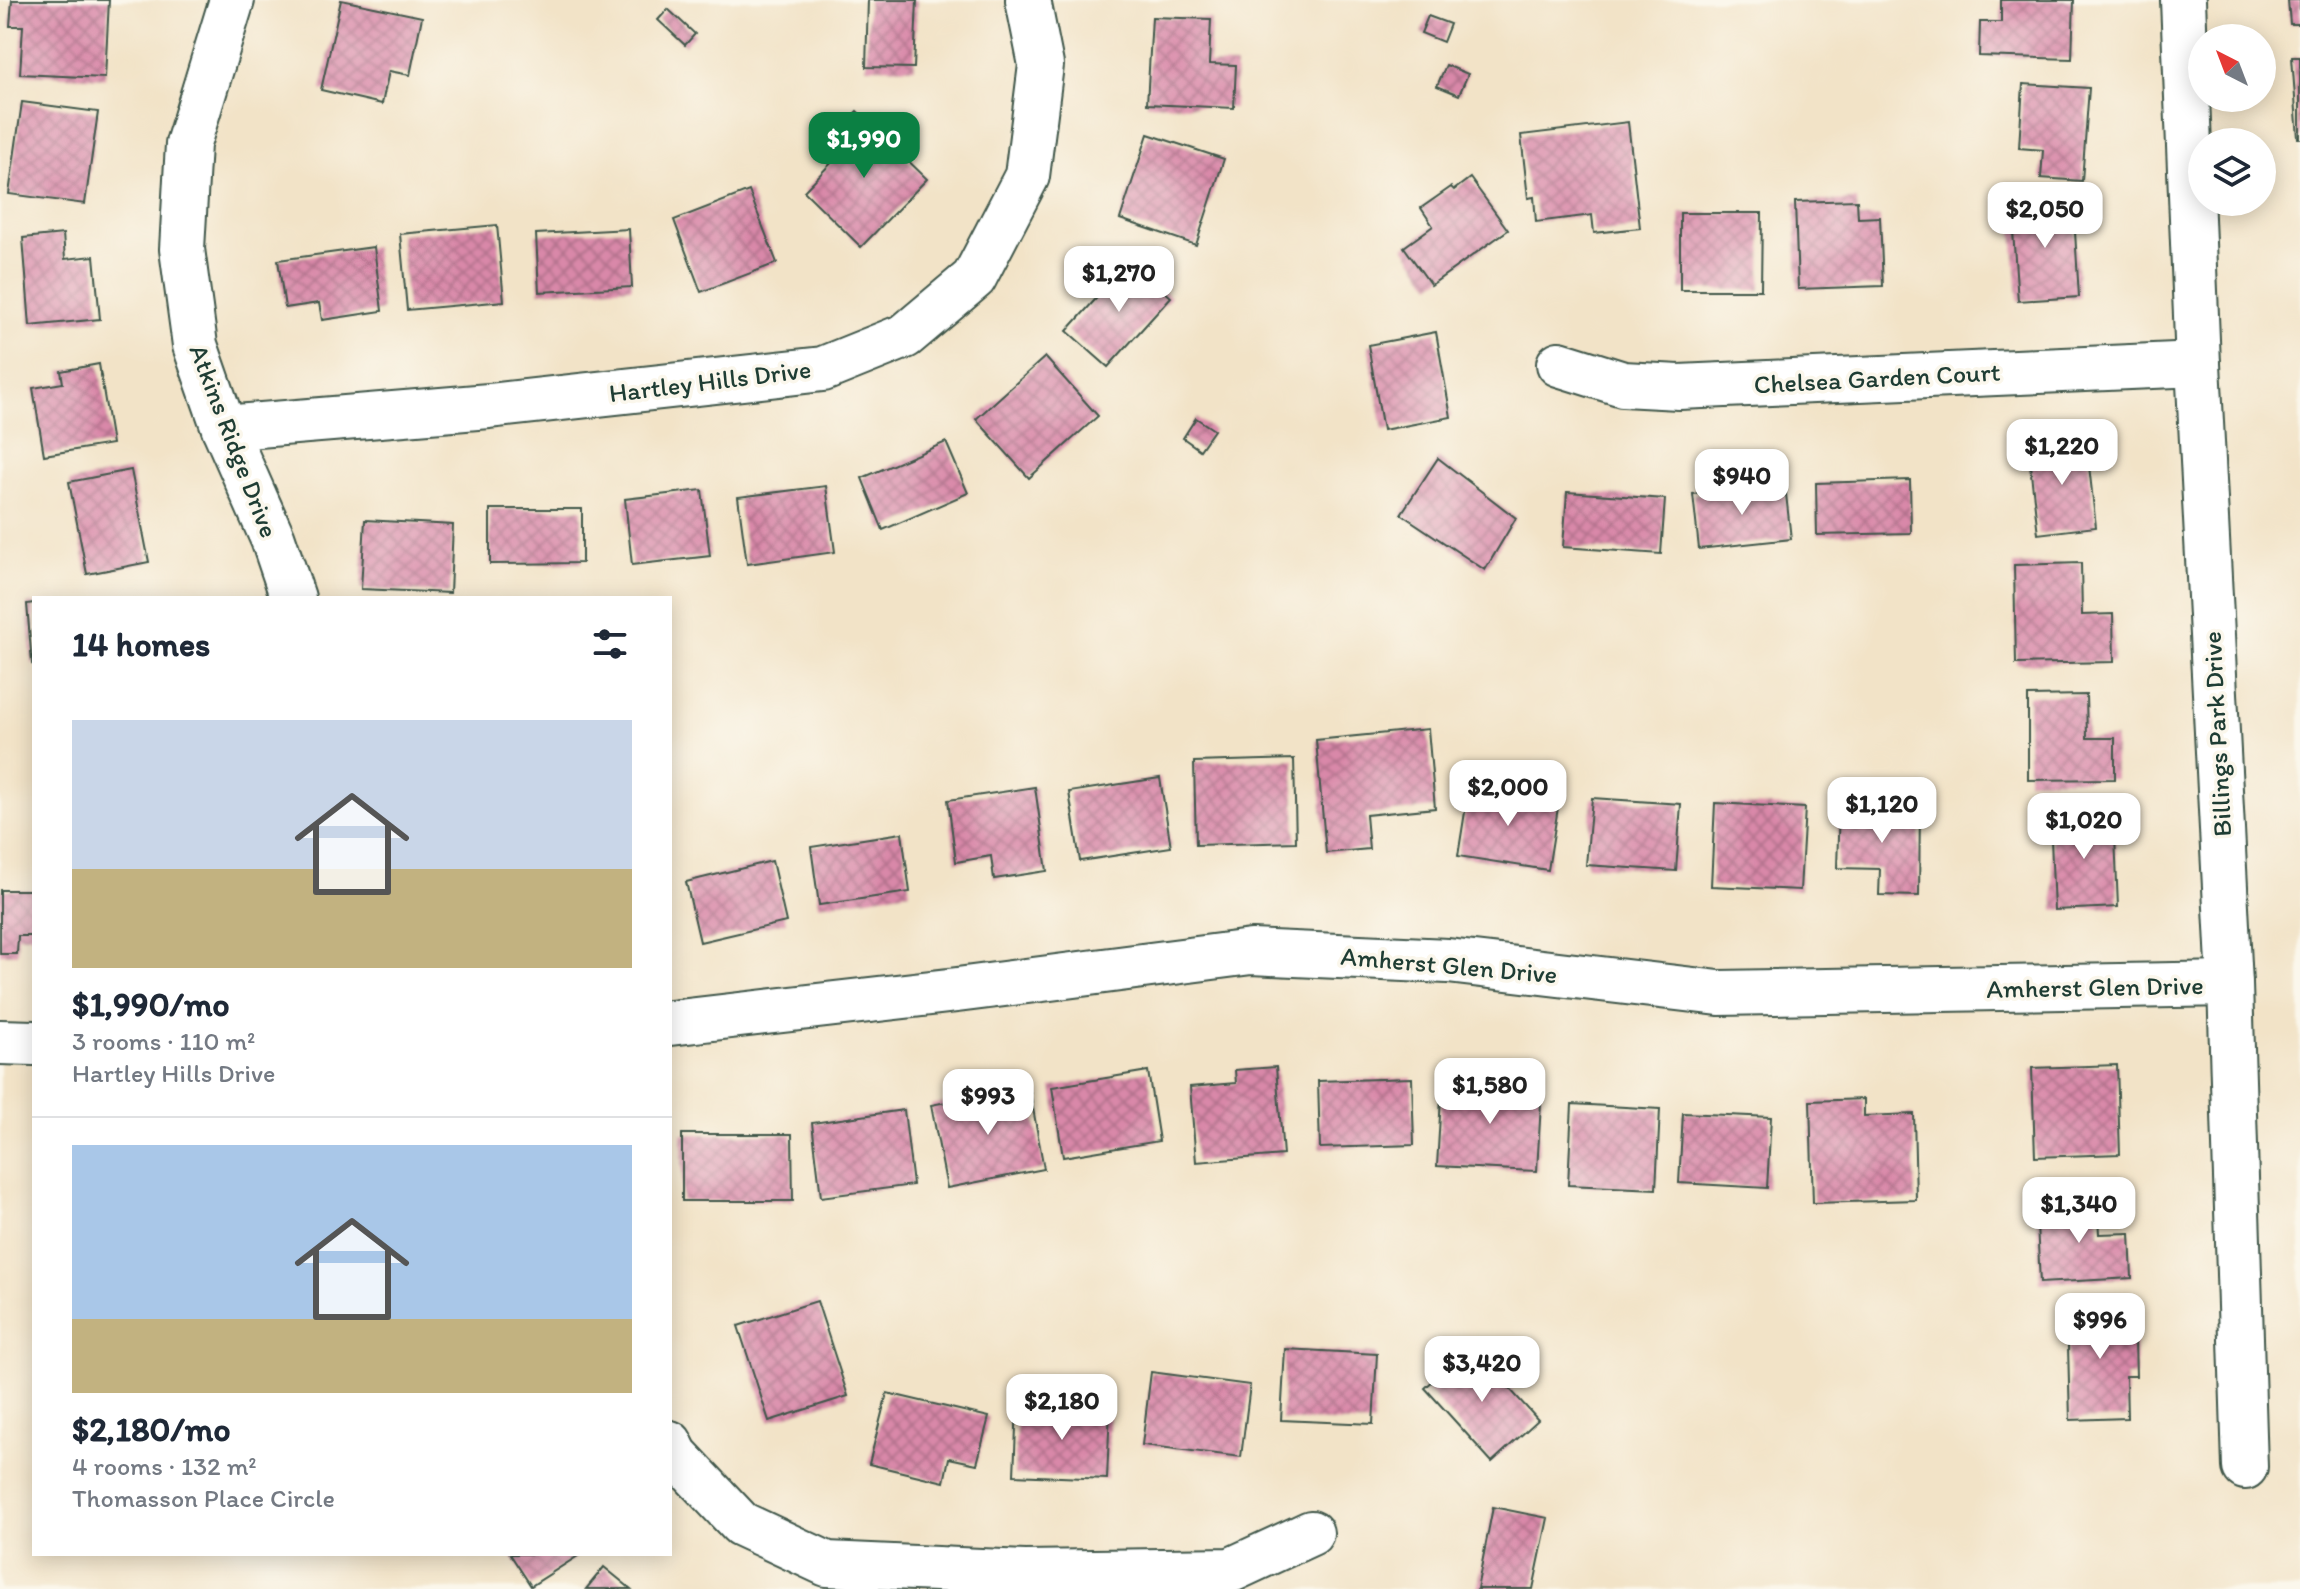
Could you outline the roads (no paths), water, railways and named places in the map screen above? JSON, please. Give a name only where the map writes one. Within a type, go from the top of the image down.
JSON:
[{"type":"street","name":"Atkins Ridge Drive","points":[[232,0],[188,144],[182,249],[195,345],[224,428],[273,539],[292,596]]},
{"type":"street","name":"Hartley Hills Drive","points":[[224,428],[489,406],[823,369],[905,336],[974,278],[1027,176],[1041,65],[1028,0]]},
{"type":"street","name":"Billings Park Drive","points":[[2183,0],[2230,984],[2245,1467]]},
{"type":"street","name":"Chelsea Garden Court","points":[[1559,364],[1623,384],[1679,387],[2198,364]]},
{"type":"street","name":"Amherst Glen Drive","points":[[672,1023],[1251,952],[1448,961],[1719,993],[2230,984]]},
{"type":"street","points":[[0,1042],[32,1043]]},
{"type":"street","points":[[672,1447],[741,1524],[827,1564],[1025,1573],[1231,1570],[1311,1533]]}]
